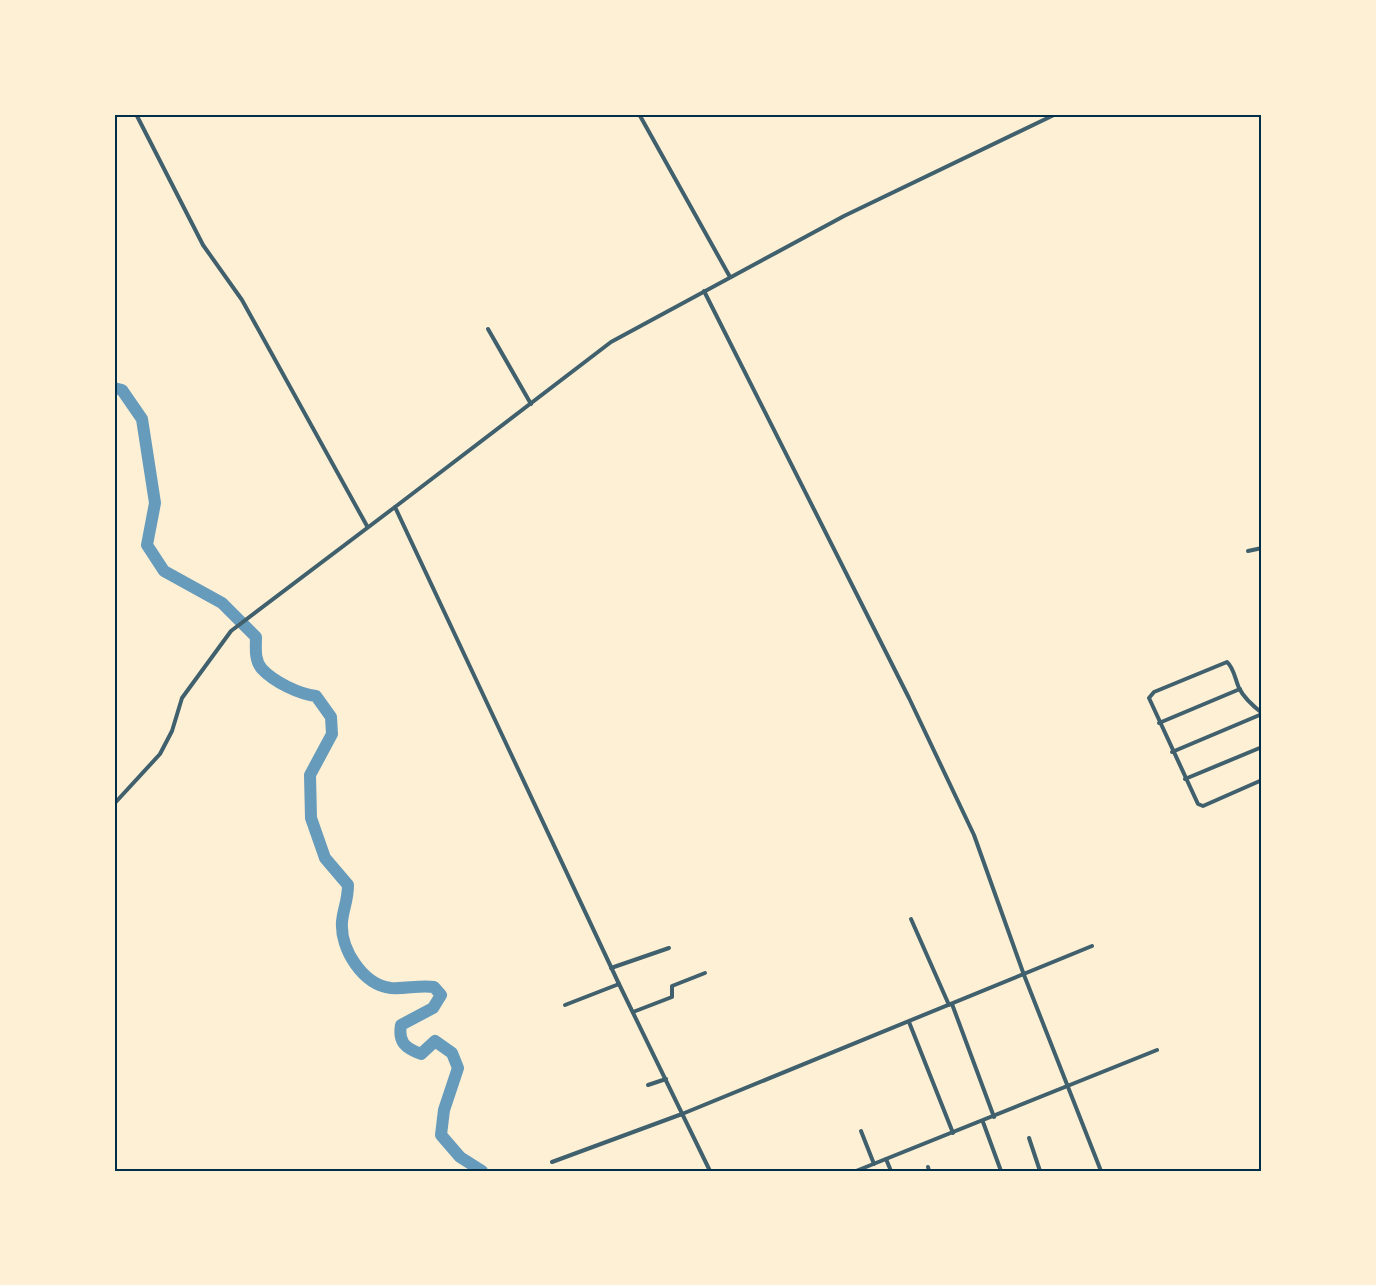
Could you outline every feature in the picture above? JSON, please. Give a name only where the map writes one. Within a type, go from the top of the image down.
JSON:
[{"type":"street","points":[[136,114],[203,245],[242,300],[367,526]]},
{"type":"street","points":[[639,114],[730,277]]},
{"type":"street","points":[[114,804],[160,754],[172,731],[182,698],[231,631],[611,342],[844,216],[1056,114]]},
{"type":"street","points":[[704,291],[909,698],[974,835],[1024,975],[1069,1083],[1101,1171]]},
{"type":"street","points":[[488,329],[531,404]]},
{"type":"street","points":[[395,507],[611,968],[710,1171]]},
{"type":"street","points":[[1248,552],[1262,548]]},
{"type":"street","points":[[1262,713],[1251,705],[1240,689],[1232,667],[1227,662],[1151,695],[1150,700],[1196,801],[1203,806],[1262,780]]},
{"type":"street","points":[[1159,723],[1240,689]]},
{"type":"street","points":[[1172,752],[1262,713]]},
{"type":"street","points":[[1185,779],[1262,747]]},
{"type":"street","points":[[911,919],[950,1005],[994,1117]]},
{"type":"street","points":[[552,1162],[682,1114],[1092,946]]},
{"type":"street","points":[[611,968],[669,948]]},
{"type":"street","points":[[633,1012],[672,997],[672,986],[705,973]]},
{"type":"street","points":[[565,1005],[619,984]]},
{"type":"street","points":[[909,1022],[953,1133]]},
{"type":"street","points":[[856,1171],[983,1122],[1069,1083],[1157,1050]]},
{"type":"street","points":[[648,1086],[666,1079]]},
{"type":"street","points":[[983,1122],[1001,1171]]},
{"type":"street","points":[[861,1131],[874,1164]]},
{"type":"street","points":[[1029,1138],[1040,1171]]},
{"type":"street","points":[[886,1160],[891,1171]]},
{"type":"waterway","points":[[114,388],[122,390],[142,419],[155,503],[147,545],[164,571],[222,603],[256,637],[257,658],[262,669],[287,687],[316,696],[331,717],[332,734],[310,775],[311,818],[325,858],[348,885],[342,922],[345,943],[355,964],[371,980],[391,988],[434,987],[441,995],[433,1008],[401,1025],[401,1036],[407,1047],[421,1054],[435,1041],[452,1053],[458,1068],[444,1110],[441,1135],[460,1157],[482,1171]]}]
